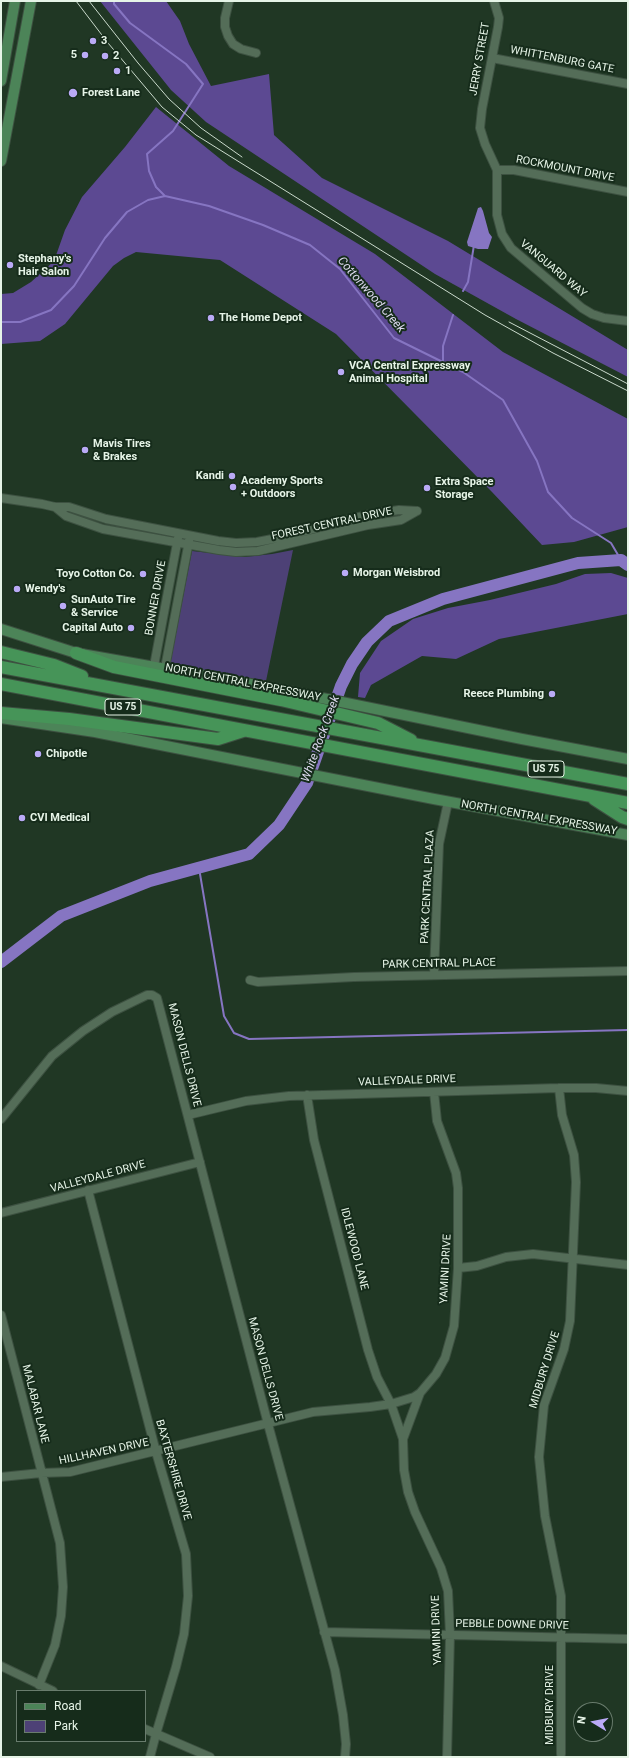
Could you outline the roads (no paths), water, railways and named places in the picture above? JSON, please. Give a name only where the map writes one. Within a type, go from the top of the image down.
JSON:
[{"type":"highway","points":[[1,652],[54,665],[108,686]]},
{"type":"highway","points":[[76,653],[114,667],[285,696],[378,723],[421,746]]},
{"type":"highway","name":"US 75","points":[[1,667],[628,784]]},
{"type":"highway","name":"US 75","points":[[1,684],[628,803]]},
{"type":"highway","points":[[1,713],[62,718],[218,739],[244,730]]},
{"type":"highway","points":[[588,795],[622,817],[628,819]]},
{"type":"main road","points":[[1,81],[15,1]]},
{"type":"main road","points":[[1,161],[3,132],[31,1]]},
{"type":"main road","name":"NORTH CENTRAL EXPRESSWAY","points":[[1,629],[76,653],[165,668],[285,696],[362,707],[628,759]]},
{"type":"main road","name":"NORTH CENTRAL EXPRESSWAY","points":[[1,718],[95,732],[448,802],[628,835]]},
{"type":"street","points":[[229,1],[225,18],[225,27],[228,36],[233,44],[241,49],[256,53]]},
{"type":"street","name":"JERRY STREET","points":[[482,109],[498,27],[498,12],[494,1]]},
{"type":"street","name":"WHITTENBURG GATE","points":[[492,58],[628,84]]},
{"type":"street","name":"VANGUARD WAY","points":[[482,109],[480,121],[481,134],[497,170],[498,224],[502,234],[511,248],[582,308],[592,314],[604,318],[628,321]]},
{"type":"street","name":"ROCKMOUNT DRIVE","points":[[497,170],[514,170],[628,192]]},
{"type":"street","name":"FOREST CENTRAL DRIVE","points":[[1,498],[55,507],[68,507],[106,519],[179,534],[236,543],[257,542],[288,536],[366,515],[399,510],[417,511],[401,520],[368,525],[289,545],[258,551],[236,552],[188,545],[103,529],[66,516],[55,507]]},
{"type":"street","name":"BONNER DRIVE","points":[[154,666],[179,534]]},
{"type":"street","name":"BONNER DRIVE","points":[[165,668],[190,536]]},
{"type":"street","points":[[288,536],[289,545]]},
{"type":"street","name":"PARK CENTRAL PLAZA","points":[[434,975],[440,844],[448,802]]},
{"type":"street","name":"PARK CENTRAL PLACE","points":[[250,980],[258,982],[434,975],[628,972]]},
{"type":"street","name":"MASON DELLS DRIVE","points":[[1,1119],[38,1073],[65,1045],[83,1031],[112,1012],[147,995],[155,996],[159,1001],[268,1424],[335,1670],[343,1715],[346,1744],[345,1757]]},
{"type":"street","name":"VALLEYDALE DRIVE","points":[[188,1115],[246,1101],[307,1095],[559,1088],[596,1088],[628,1091]]},
{"type":"street","name":"MIDBURY DRIVE","points":[[559,1088],[561,1109],[572,1143],[576,1168],[573,1258],[568,1332],[564,1349],[544,1404],[539,1457],[545,1516],[561,1596],[561,1754]]},
{"type":"street","name":"YAMINI DRIVE","points":[[403,1439],[420,1393],[436,1374],[445,1358],[454,1326],[458,1268],[458,1188],[456,1173],[437,1121],[434,1092]]},
{"type":"street","name":"IDLEWOOD LANE","points":[[307,1095],[314,1140],[368,1350],[377,1377],[391,1404]]},
{"type":"street","name":"VALLEYDALE DRIVE","points":[[1,1213],[200,1162]]},
{"type":"street","name":"BAXTERSHIRE DRIVE","points":[[88,1190],[156,1452],[186,1554],[188,1581],[186,1618],[181,1650],[150,1757]]},
{"type":"street","points":[[458,1268],[477,1266],[506,1257],[533,1254],[628,1265]]},
{"type":"street","name":"MALABAR LANE","points":[[1,1315],[60,1543],[63,1587],[61,1616],[55,1645],[39,1685]]},
{"type":"street","name":"HILLHAVEN DRIVE","points":[[1,1477],[70,1472],[323,1410],[391,1404],[414,1397],[420,1393]]},
{"type":"street","name":"YAMINI DRIVE","points":[[391,1404],[403,1439],[404,1470],[408,1492],[414,1512],[441,1568],[448,1591],[450,1635],[447,1757]]},
{"type":"street","name":"PEBBLE DOWNE DRIVE","points":[[324,1632],[628,1639]]},
{"type":"street","points":[[1,1666],[51,1690]]},
{"type":"street","points":[[146,1729],[210,1757]]},
{"type":"waterway","points":[[114,1],[114,4],[130,23],[186,64],[203,84],[173,131],[147,154],[149,171],[156,187],[165,196]]},
{"type":"waterway","name":"Cottonwood Creek","points":[[1,322],[20,322],[51,310],[74,286],[105,238],[127,212],[148,200],[165,196],[209,206],[263,225],[310,245],[340,269],[394,338],[463,372],[503,400],[537,461],[548,492],[572,518],[611,543],[621,560]]},
{"type":"waterway","points":[[463,291],[468,282],[474,245]]},
{"type":"waterway","points":[[443,362],[443,346],[453,315]]},
{"type":"waterway","name":"White Rock Creek","points":[[1,962],[61,916],[150,881],[249,854],[279,825],[307,783],[341,686],[352,664],[367,642],[389,621],[443,599],[578,563],[621,560],[628,565]]},
{"type":"waterway","points":[[199,868],[224,1016],[234,1033],[249,1039],[628,1030]]},
{"type":"tram line","points":[[76,1],[108,43],[162,107],[196,135],[485,315],[553,353],[628,391]]},
{"type":"tram line","points":[[89,1],[138,63],[169,99],[201,128],[242,157]]},
{"type":"tram line","points":[[509,322],[628,384]]},
{"type":"place","name":"3","points":[[93,41]]},
{"type":"place","name":"5","points":[[85,55]]},
{"type":"place","name":"2","points":[[105,56]]},
{"type":"place","name":"1","points":[[117,71]]},
{"type":"place","name":"Forest Lane","points":[[73,93]]},
{"type":"place","name":"Stephany's Hair Salon","points":[[10,265]]},
{"type":"place","name":"The Home Depot","points":[[211,318]]},
{"type":"place","name":"VCA Central Expressway Animal Hospital","points":[[341,372]]},
{"type":"place","name":"Mavis Tires & Brakes","points":[[85,450]]},
{"type":"place","name":"Kandi","points":[[232,476]]},
{"type":"place","name":"Academy Sports + Outdoors","points":[[233,487]]},
{"type":"place","name":"Extra Space Storage","points":[[427,488]]},
{"type":"place","name":"Morgan Weisbrod","points":[[345,573]]},
{"type":"place","name":"Toyo Cotton Co.","points":[[143,574]]},
{"type":"place","name":"Wendy's","points":[[17,589]]},
{"type":"place","name":"SunAuto Tire & Service","points":[[63,606]]},
{"type":"place","name":"Capital Auto","points":[[131,628]]},
{"type":"place","name":"Reece Plumbing","points":[[552,694]]},
{"type":"place","name":"Chipotle","points":[[38,754]]},
{"type":"place","name":"CVI Medical","points":[[22,818]]}]
